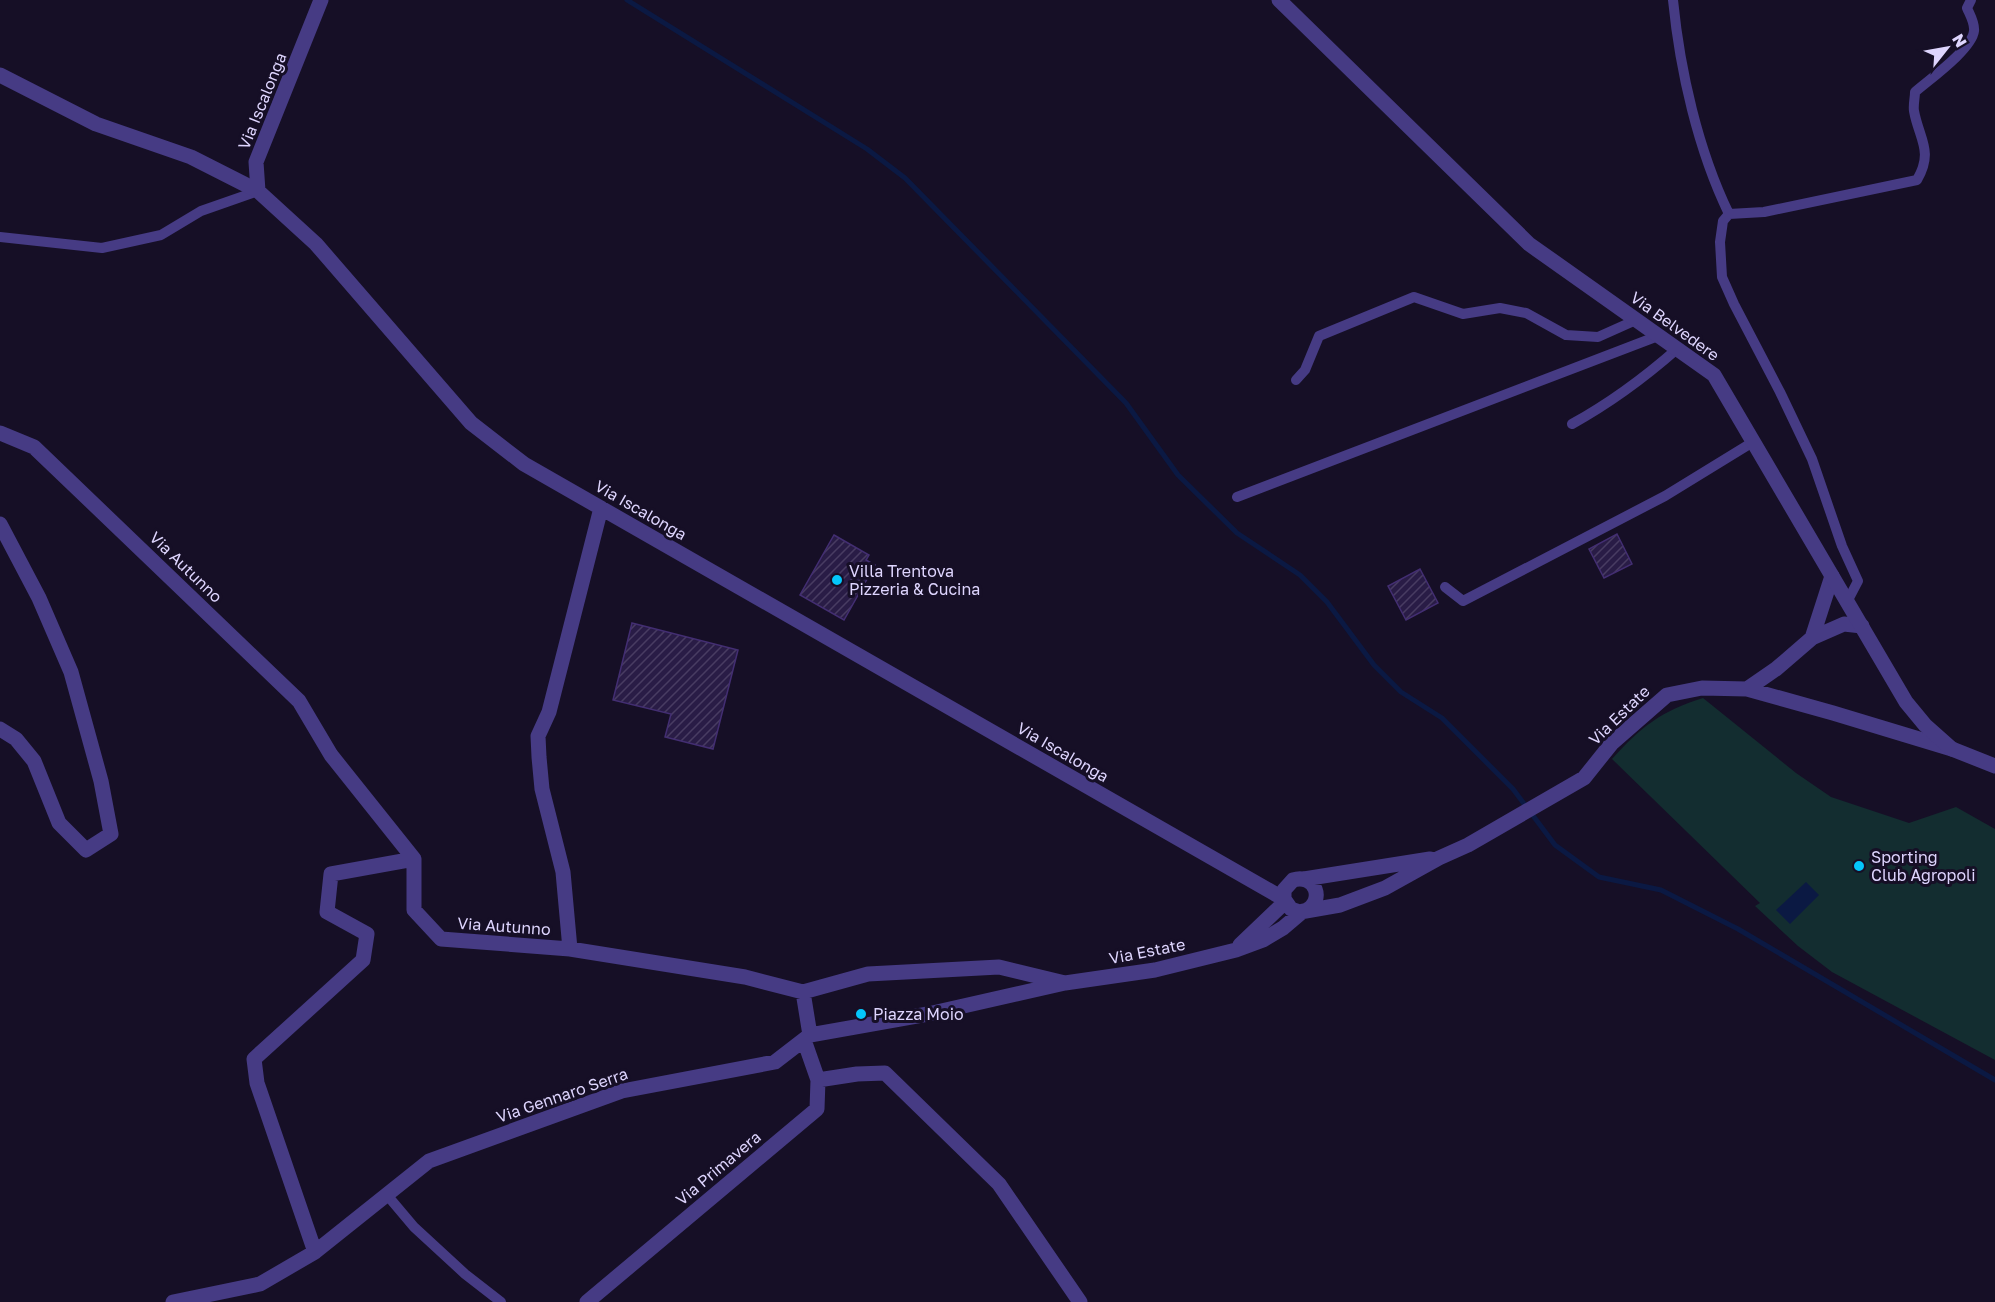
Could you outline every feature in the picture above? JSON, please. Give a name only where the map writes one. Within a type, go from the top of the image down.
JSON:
[{"type":"street","name":"Via Iscalonga","points":[[321,0],[256,162],[258,191],[316,244],[471,423],[524,464],[1285,900]]},
{"type":"street","name":"Via Belvedere","points":[[1279,0],[1529,244],[1714,375],[1906,702],[1925,725],[1952,749],[1995,766]]},
{"type":"street","points":[[0,75],[96,124],[191,157],[258,191]]},
{"type":"street","name":"Via Autunno","points":[[0,433],[34,447],[299,701],[332,755],[414,859],[414,910],[441,939],[570,949],[745,977],[802,992],[868,974],[999,967],[1065,983]]},
{"type":"street","points":[[570,949],[563,872],[542,789],[538,736],[549,712],[601,508]]},
{"type":"street","points":[[0,524],[39,598],[71,672],[100,781],[111,834],[86,850],[59,823],[34,761],[16,739],[0,729]]},
{"type":"street","points":[[1812,638],[1832,576]]},
{"type":"street","points":[[1747,689],[1776,669],[1812,638],[1844,624],[1862,626]]},
{"type":"street","name":"Via Estate","points":[[1065,983],[1155,970],[1236,950],[1263,940],[1304,911],[1340,905],[1385,888],[1468,845],[1584,778],[1612,743],[1667,695],[1702,688],[1747,689],[1952,749]]},
{"type":"street","name":"Via Estate","points":[[1298,880],[1439,858]]},
{"type":"street","points":[[315,1252],[257,1083],[254,1059],[363,960],[367,934],[327,912],[331,874],[414,859]]},
{"type":"street","name":"Via Iscalonga","points":[[1248,879],[1298,880]]},
{"type":"street","points":[[1298,880],[1313,885],[1317,895],[1314,905],[1304,911],[1291,909],[1285,900],[1284,890],[1298,880]]},
{"type":"street","points":[[1236,950],[1285,900]]},
{"type":"street","name":"Via Gennaro Serra","points":[[173,1302],[260,1284],[315,1252],[429,1161],[622,1090],[775,1062],[807,1037],[928,1014],[1065,983]]},
{"type":"street","points":[[802,992],[807,1037]]},
{"type":"street","name":"Via Primavera","points":[[587,1302],[817,1109],[818,1080],[807,1037]]},
{"type":"street","points":[[818,1080],[857,1074],[885,1073],[999,1184],[1080,1302]]},
{"type":"lane","points":[[1673,0],[1676,34],[1695,119],[1714,182],[1729,214]]},
{"type":"lane","points":[[1847,602],[1858,581],[1842,546],[1812,459],[1722,277],[1720,242],[1723,221],[1729,214],[1764,212],[1917,180],[1924,167],[1925,148],[1913,108],[1916,92],[1972,39],[1975,27],[1967,8],[1971,0]]},
{"type":"lane","points":[[0,237],[102,248],[161,234],[201,211],[258,191]]},
{"type":"lane","points":[[1296,380],[1305,370],[1319,336],[1414,297],[1463,314],[1500,308],[1526,313],[1566,335],[1598,337],[1636,320]]},
{"type":"lane","points":[[1237,497],[1658,336]]},
{"type":"lane","points":[[1572,424],[1605,405],[1677,349]]},
{"type":"lane","points":[[1445,587],[1463,601],[1665,496],[1753,442]]},
{"type":"lane","points":[[387,1195],[414,1227],[465,1274],[501,1302]]},
{"type":"green space","name":"Sporting Club Agropoli","points":[[1703,698],[1796,773],[1831,797],[1909,823],[1956,807],[1995,829],[1995,1060],[1832,972],[1798,946],[1755,906],[1760,903],[1612,759],[1653,721]]},
{"type":"water","points":[[1806,882],[1819,895],[1790,924],[1776,910]]},
{"type":"building","points":[[1617,534],[1632,564],[1604,578],[1589,549]]},
{"type":"building","name":"Villa Trentova Pizzeria & Cucina","points":[[834,535],[869,555],[866,560],[875,565],[844,620],[800,595]]},
{"type":"building","points":[[1420,569],[1438,603],[1406,620],[1388,586]]},
{"type":"building","points":[[632,623],[738,650],[713,749],[665,737],[671,714],[613,700]]},
{"type":"waterway","points":[[627,0],[867,149],[905,178],[1126,403],[1178,475],[1237,533],[1300,575],[1327,602],[1374,665],[1401,692],[1442,718],[1513,789],[1555,845],[1599,877],[1661,890],[1738,929],[1995,1080]]},
{"type":"place","name":"Villa Trentova Pizzeria & Cucina","points":[[837,580]]},
{"type":"place","name":"Sporting Club Agropoli","points":[[1859,866]]},
{"type":"place","name":"Piazza Moio","points":[[861,1014]]}]
